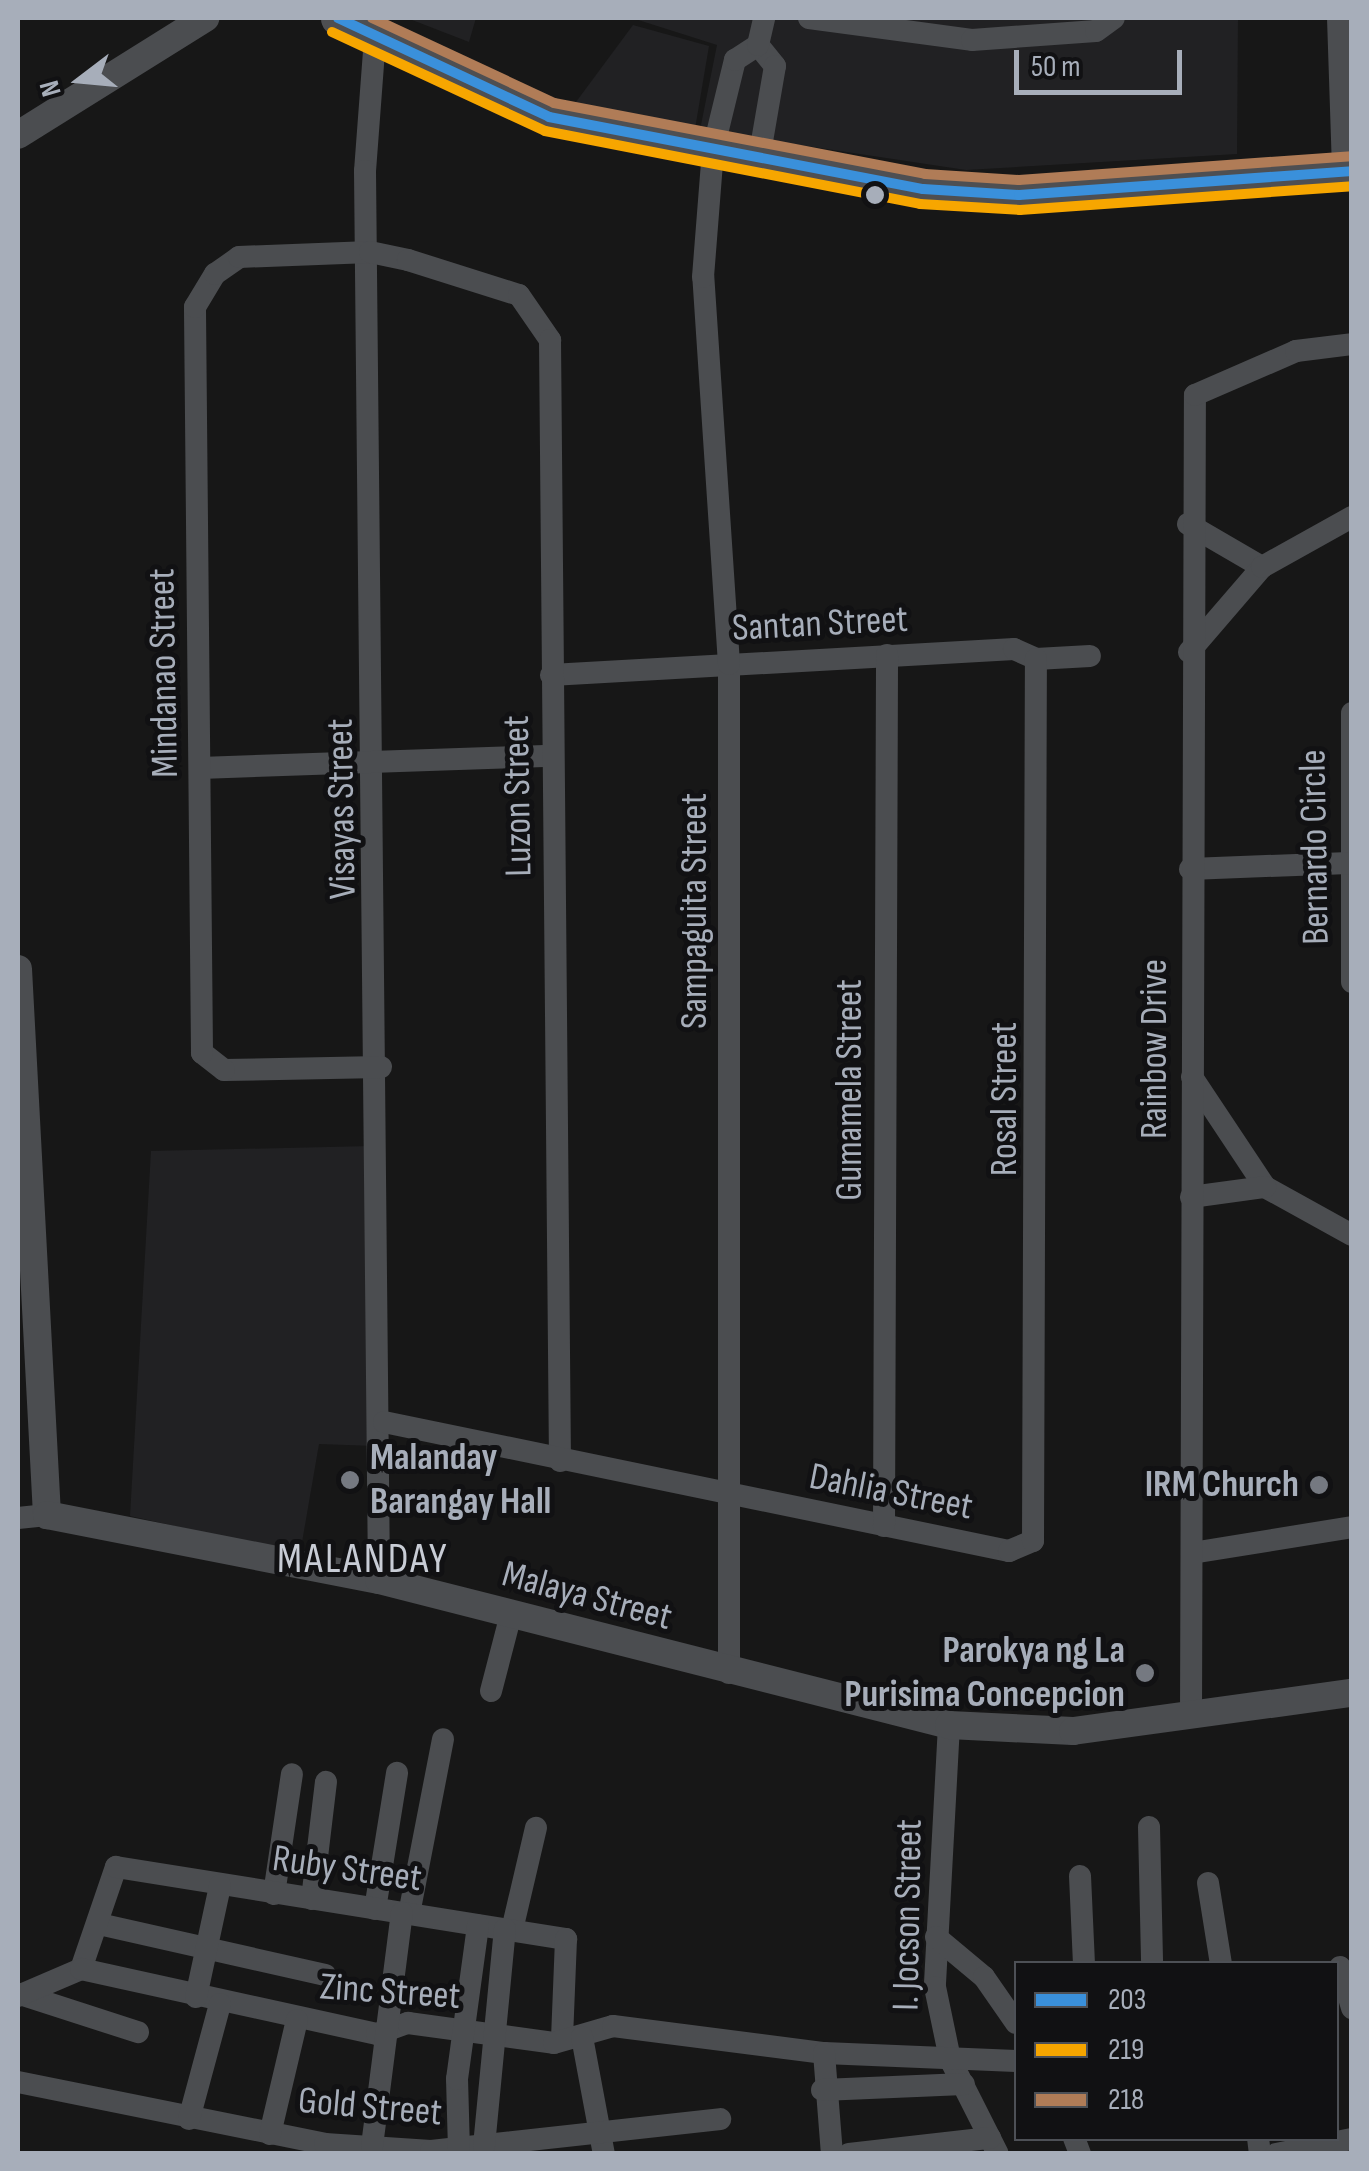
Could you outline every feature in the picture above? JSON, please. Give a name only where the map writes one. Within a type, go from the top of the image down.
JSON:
[{"type":"main road","points":[[338,18],[549,117],[759,159],[1019,195],[1347,172]]},
{"type":"street","points":[[21,125],[205,18]]},
{"type":"street","points":[[759,159],[775,66],[758,44],[764,18]]},
{"type":"street","points":[[810,18],[972,40],[1096,31],[1114,18]]},
{"type":"street","points":[[1338,18],[1347,172]]},
{"type":"street","name":"Visayas Street","points":[[375,38],[365,171],[370,252],[381,1067],[384,1422],[379,1580]]},
{"type":"street","name":"Sampaguita Street","points":[[729,1673],[733,1498],[729,664],[703,277],[713,150],[735,60],[758,44]]},
{"type":"street","name":"Luzon Street","points":[[370,252],[519,295],[550,340],[560,1461]]},
{"type":"street","name":"Mindanao Street","points":[[370,252],[238,257],[197,298],[200,768],[206,1061],[224,1070],[381,1067]]},
{"type":"street","name":"Rainbow Drive","points":[[1191,1717],[1188,524],[1195,395],[1204,383],[1296,351],[1352,344]]},
{"type":"street","points":[[1189,652],[1262,566],[1352,518]]},
{"type":"street","points":[[1188,524],[1262,566]]},
{"type":"street","name":"Santan Street","points":[[551,675],[1014,649],[1036,658],[1090,656]]},
{"type":"street","name":"Gumamela Street","points":[[884,1526],[887,655]]},
{"type":"street","name":"Rosal Street","points":[[1033,1541],[1036,658]]},
{"type":"street","name":"Bernardo Circle","points":[[1352,714],[1352,982]]},
{"type":"street","points":[[200,768],[552,756]]},
{"type":"street","points":[[1190,869],[1349,864]]},
{"type":"street","points":[[18,969],[47,1515],[18,1518]]},
{"type":"street","points":[[1190,1075],[1265,1187],[1352,1235]]},
{"type":"street","points":[[1191,1197],[1265,1187]]},
{"type":"street","points":[[384,1422],[733,1498]]},
{"type":"street","name":"Dahlia Street","points":[[733,1498],[1014,1551],[1033,1541]]},
{"type":"street","name":"Malaya Street","points":[[47,1515],[379,1580],[729,1673],[949,1724],[1072,1731],[1352,1693]]},
{"type":"street","points":[[1192,1553],[1352,1527]]},
{"type":"street","points":[[492,1691],[510,1614]]},
{"type":"street","name":"I. Jocson Street","points":[[949,1724],[936,1937],[950,2059],[994,2146]]},
{"type":"street","points":[[372,2146],[406,1913],[444,1739]]},
{"type":"street","points":[[274,1894],[292,1774]]},
{"type":"street","points":[[375,1909],[397,1774]]},
{"type":"street","points":[[312,1899],[326,1782]]},
{"type":"street","points":[[1149,1827],[1152,1961]]},
{"type":"street","points":[[484,2146],[490,2036],[508,1930],[536,1828]]},
{"type":"street","name":"Ruby Street","points":[[98,1924],[112,1867],[570,1943],[572,2038]]},
{"type":"street","points":[[1080,1876],[1084,1961]]},
{"type":"street","points":[[1208,1883],[1220,1961]]},
{"type":"street","points":[[196,1997],[220,1886]]},
{"type":"street","points":[[19,1996],[82,1970],[98,1924],[325,1975]]},
{"type":"street","points":[[458,2150],[463,2032],[478,1925]]},
{"type":"street","points":[[936,1937],[1014,2021]]},
{"type":"street","points":[[1340,1967],[1352,2008]]},
{"type":"street","name":"Zinc Street","points":[[82,1970],[297,2020],[389,2030],[408,2023],[490,2036],[572,2038],[613,2026],[824,2053],[1014,2061]]},
{"type":"street","points":[[19,1996],[138,2032]]},
{"type":"street","points":[[189,2119],[220,2004]]},
{"type":"street","points":[[270,2134],[297,2020]]},
{"type":"street","points":[[572,2038],[600,2143]]},
{"type":"street","points":[[824,2053],[822,2090],[832,2154]]},
{"type":"street","name":"Gold Street","points":[[18,2082],[325,2149],[372,2146],[458,2150],[600,2143],[720,2119]]},
{"type":"street","points":[[822,2090],[964,2084]]},
{"type":"street","points":[[1276,2154],[1351,2142]]},
{"type":"street","points":[[849,2154],[994,2146]]},
{"type":"shaded area","points":[[407,18],[476,18],[469,42]]},
{"type":"shaded area","points":[[632,18],[1238,18],[1237,154],[966,170],[700,130],[717,45]]},
{"type":"shaded area","points":[[633,25],[709,46],[695,129],[573,106]]},
{"type":"shaded area","points":[[371,1146],[375,1446],[319,1444],[300,1554],[130,1516],[151,1151]]},
{"type":"transit line","name":"203","points":[[338,18],[549,117],[923,189],[1019,195],[1352,171]]},
{"type":"transit line","name":"218","points":[[372,18],[554,103],[925,174],[1019,180],[1351,156]]},
{"type":"transit line","name":"219","points":[[332,32],[545,131],[920,204],[1020,210],[1352,186]]},
{"type":"place","name":"Malanday Barangay Hall","points":[[350,1480]]},
{"type":"place","name":"IRM Church","points":[[1319,1485]]},
{"type":"place","name":"Parokya ng La Purisima Concepcion","points":[[1145,1673]]},
{"type":"district","name":"MALANDAY","points":[[363,1560]]}]
